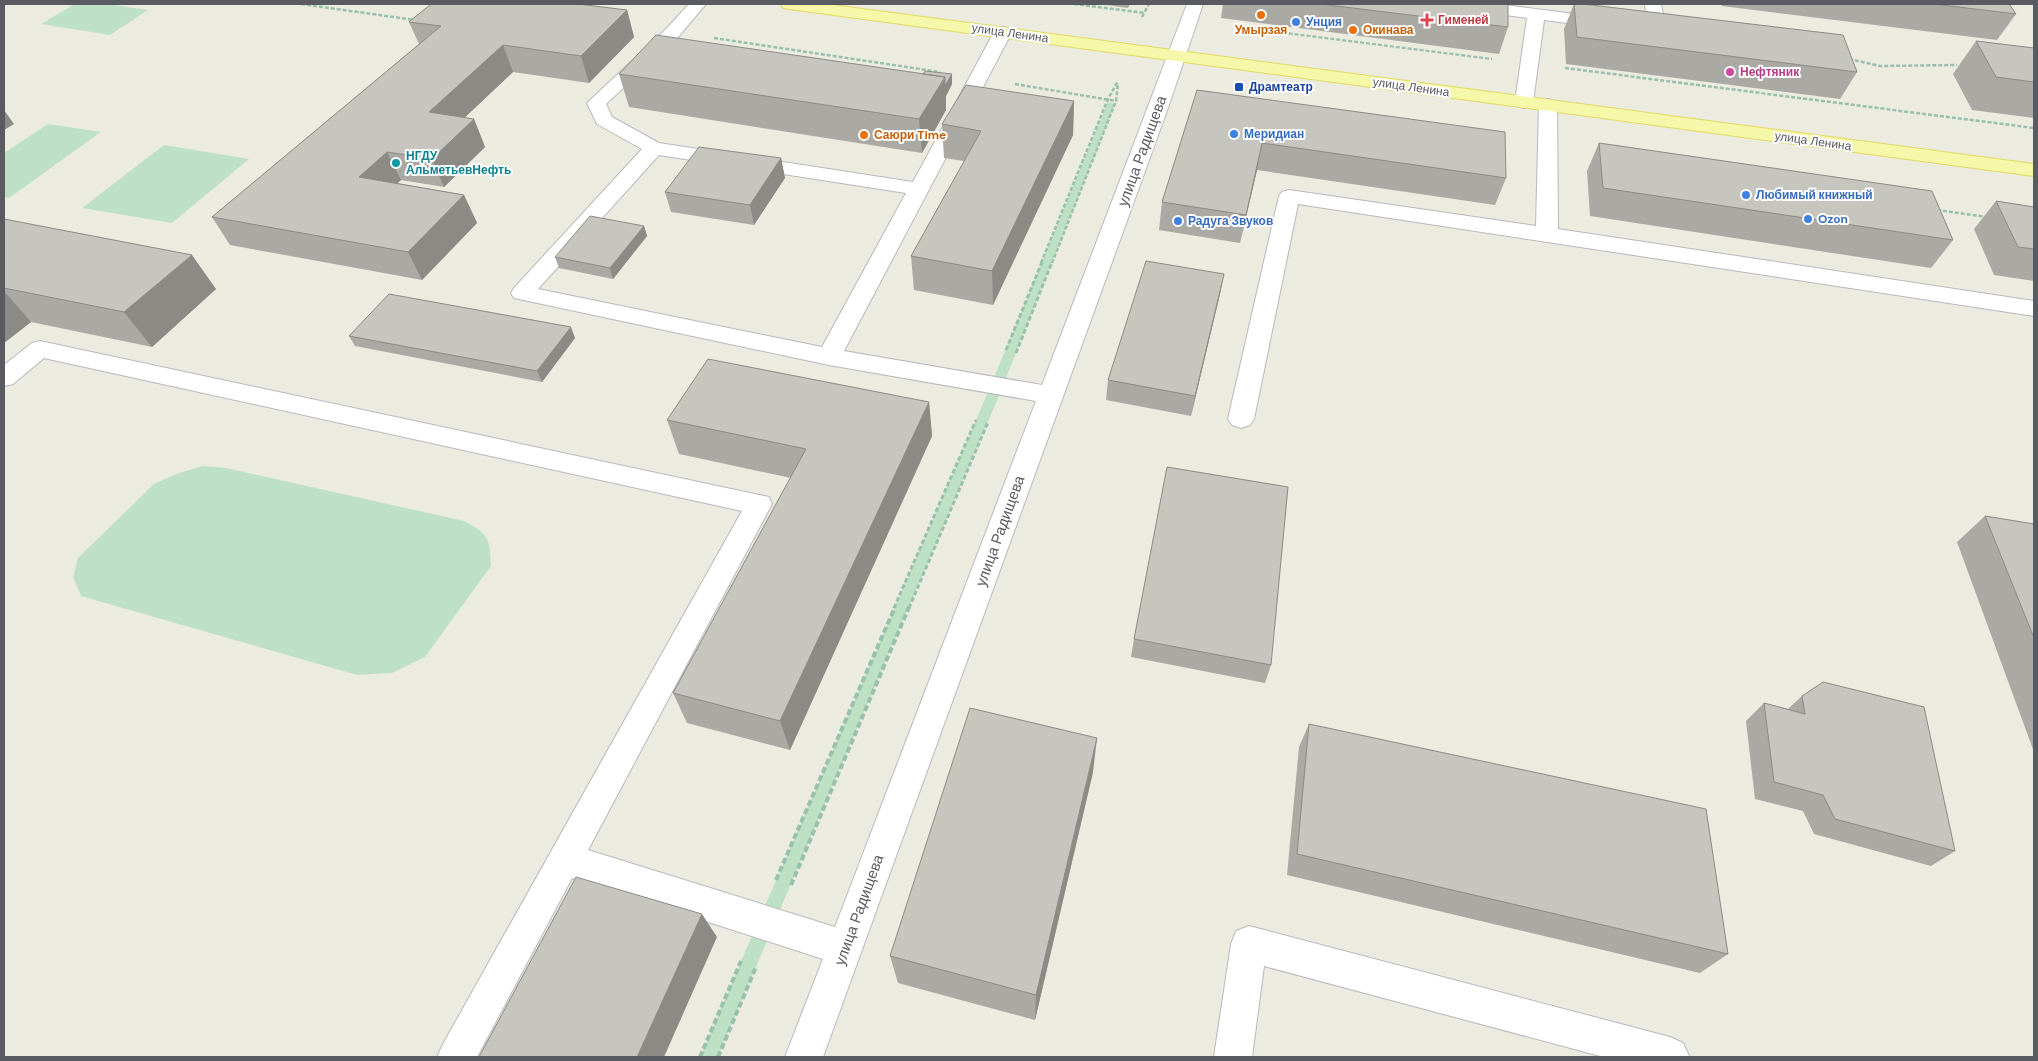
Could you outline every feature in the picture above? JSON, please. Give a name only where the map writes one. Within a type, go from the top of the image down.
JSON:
[{"type":"main road","name":"улица Ленина","points":[[788,4],[2034,170]]},
{"type":"street","points":[[698,4],[673,32],[596,102],[604,120],[654,148],[920,189]]},
{"type":"street","name":"улица Радищева","points":[[804,1057],[1195,4]]},
{"type":"street","points":[[1461,4],[1620,24]]},
{"type":"street","points":[[1653,4],[1657,29]]},
{"type":"street","points":[[1524,102],[1536,14]]},
{"type":"street","points":[[1638,26],[1676,31]]},
{"type":"street","points":[[829,357],[1003,32]]},
{"type":"street","points":[[1547,234],[1548,105]]},
{"type":"street","points":[[654,148],[522,293],[829,357],[1050,395]]},
{"type":"street","points":[[1240,419],[1289,196],[2034,309]]},
{"type":"street","points":[[4,378],[40,348],[759,504],[456,1057]]},
{"type":"street","points":[[565,859],[845,948]]},
{"type":"street","points":[[1233,1057],[1249,944],[1671,1057]]},
{"type":"path","points":[[1074,4],[1145,13],[1149,4]]},
{"type":"path","points":[[1238,27],[2034,128]]},
{"type":"path","points":[[1841,57],[1880,66],[1957,64]]},
{"type":"path","points":[[700,1057],[766,923],[997,386],[1116,101],[1119,81],[1108,99],[997,386],[766,923],[718,1057]]},
{"type":"path","points":[[1108,99],[1116,101]]},
{"type":"path","points":[[1937,210],[1995,218]]},
{"type":"green space","points":[[75,4],[108,4],[148,10],[110,35],[41,24]]},
{"type":"green space","points":[[1108,102],[1115,104],[1004,383],[993,380]]},
{"type":"green space","points":[[48,124],[101,132],[9,198],[4,197],[4,153]]},
{"type":"green space","points":[[164,145],[249,159],[172,223],[82,208]]},
{"type":"green space","points":[[989,390],[1001,391],[776,919],[761,915]]},
{"type":"green space","points":[[203,466],[226,468],[464,521],[478,529],[486,538],[490,549],[491,566],[425,657],[392,673],[357,675],[81,596],[73,577],[78,558],[154,484],[179,473]]},
{"type":"green space","points":[[757,924],[772,929],[718,1057],[700,1057]]},
{"type":"building","points":[[431,4],[578,4],[627,10],[581,56],[503,45],[429,112],[474,119],[432,159],[387,152],[359,177],[464,195],[408,252],[212,217],[441,26],[409,22]]},
{"type":"building","points":[[1320,4],[1508,4],[1508,27]]},
{"type":"building","points":[[1574,4],[1843,35],[1857,72],[1577,37]]},
{"type":"building","points":[[1934,4],[2009,4],[2016,14]]},
{"type":"building","points":[[656,35],[945,77],[919,119],[619,74]]},
{"type":"building","points":[[1976,41],[2034,48],[2034,82],[1996,77]]},
{"type":"building","points":[[925,71],[952,74],[945,86],[945,77],[923,74]]},
{"type":"building","points":[[966,85],[1074,101],[992,271],[911,256],[981,131],[942,124]]},
{"type":"building","points":[[1197,90],[1505,132],[1506,178],[1262,143],[1246,215],[1162,202]]},
{"type":"building","points":[[1599,143],[1932,191],[1953,240],[1603,188]]},
{"type":"building","points":[[699,147],[781,158],[750,205],[665,192]]},
{"type":"building","points":[[1996,201],[2034,207],[2034,249],[2018,247]]},
{"type":"building","points":[[590,216],[644,226],[610,268],[555,257]]},
{"type":"building","points":[[4,219],[192,255],[124,312],[4,288]]},
{"type":"building","points":[[1146,261],[1224,274],[1195,396],[1108,380]]},
{"type":"building","points":[[389,294],[571,327],[537,371],[349,336]]},
{"type":"building","points":[[708,359],[929,402],[780,721],[673,693],[806,449],[667,420]]},
{"type":"building","points":[[1167,467],[1288,487],[1271,665],[1134,639]]},
{"type":"building","points":[[1985,516],[2034,524],[2034,638]]},
{"type":"building","points":[[1823,682],[1924,707],[1955,851],[1835,819],[1823,795],[1774,782],[1764,703],[1805,714],[1802,696]]},
{"type":"building","points":[[970,708],[1097,738],[1036,995],[890,956]]},
{"type":"building","points":[[1309,724],[1706,809],[1728,954],[1297,854]]},
{"type":"building","points":[[576,877],[702,914],[637,1057],[479,1057]]},
{"type":"place","name":"Умырзая","points":[[1261,15]]},
{"type":"place","name":"Гименей","points":[[1427,20]]},
{"type":"place","name":"Унция","points":[[1296,22]]},
{"type":"place","name":"Окинава","points":[[1353,30]]},
{"type":"place","name":"Нефтяник","points":[[1730,72]]},
{"type":"place","name":"Драмтеатр","points":[[1239,87]]},
{"type":"place","name":"Меридиан","points":[[1234,134]]},
{"type":"place","name":"Саюри Time","points":[[864,135]]},
{"type":"place","name":"НГДУ АльметьевНефть","points":[[396,163]]},
{"type":"place","name":"Любимый книжный","points":[[1746,195]]},
{"type":"place","name":"Ozon","points":[[1808,219]]},
{"type":"place","name":"Радуга Звуков","points":[[1178,221]]}]
